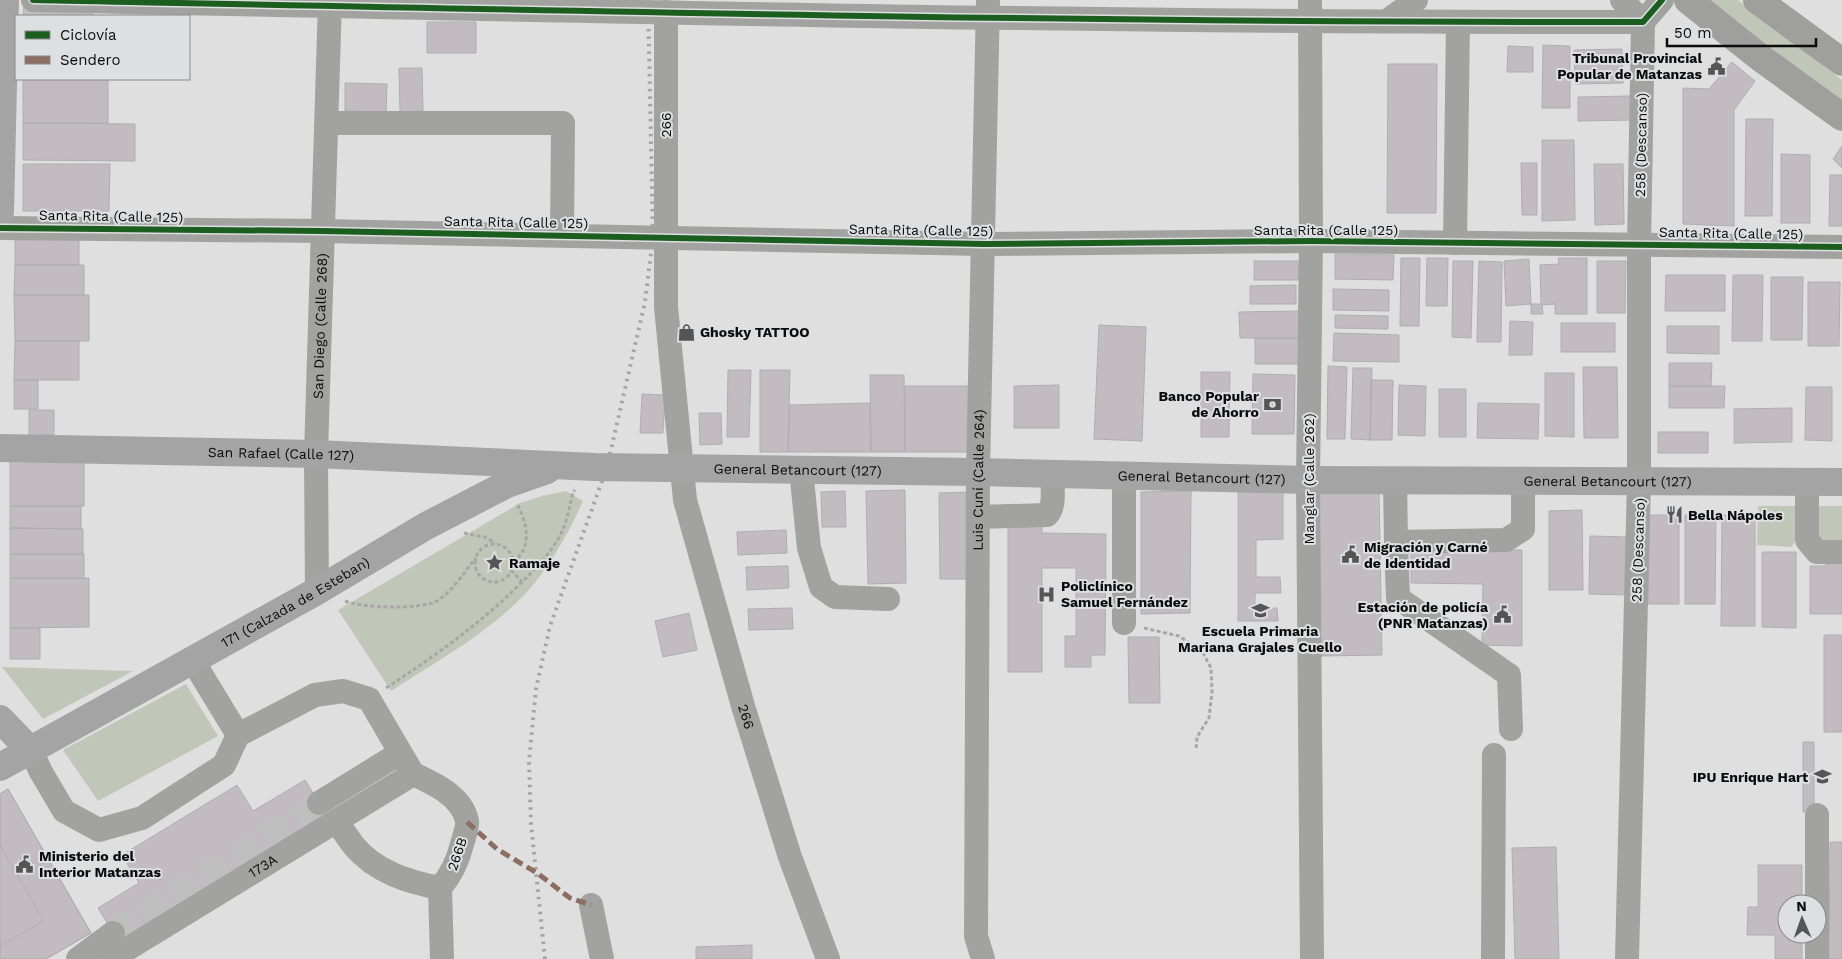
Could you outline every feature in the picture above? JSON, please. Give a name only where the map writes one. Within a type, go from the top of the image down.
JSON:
[{"type":"highway","points":[[1688,0],[1762,59],[1842,118]]},
{"type":"highway","points":[[1757,0],[1842,62]]},
{"type":"main road","points":[[0,212],[5,0]]},
{"type":"main road","name":"San Rafael (Calle 127)","points":[[0,448],[316,454],[562,465]]},
{"type":"main road","name":"General Betancourt (127)","points":[[562,465],[1308,480],[1842,482]]},
{"type":"main road","name":"171 (Calzada de Esteban)","points":[[17,758],[317,591],[426,526],[507,484],[562,465]]},
{"type":"main road","points":[[0,720],[17,758]]},
{"type":"main road","points":[[0,737],[17,758]]},
{"type":"street","points":[[33,0],[330,3],[666,12],[988,9],[1310,11],[1387,21],[1458,22],[1643,22],[1662,0]]},
{"type":"street","points":[[1387,21],[1416,0]]},
{"type":"street","points":[[1622,0],[1643,22]]},
{"type":"street","name":"San Diego (Calle 268)","points":[[317,591],[316,454],[330,3]]},
{"type":"street","name":"Luis Cuní (Calle 264)","points":[[983,959],[976,936],[978,472],[988,9]]},
{"type":"street","name":"Manglar (Calle 262)","points":[[1310,11],[1311,241],[1308,480],[1312,959]]},
{"type":"street","name":"266","points":[[666,12],[666,307],[685,500],[743,706],[790,857],[828,959]]},
{"type":"street","points":[[1455,243],[1458,22]]},
{"type":"street","name":"258 (Descanso)","points":[[1627,959],[1640,481],[1639,245],[1643,22]]},
{"type":"street","points":[[327,124],[563,123],[562,235]]},
{"type":"street","name":"Santa Rita (Calle 125)","points":[[0,228],[322,231],[984,244],[1311,241],[1842,247]]},
{"type":"street","points":[[801,470],[809,548],[821,587],[835,597],[888,599]]},
{"type":"street","points":[[978,517],[1047,515],[1052,506],[1052,474]]},
{"type":"street","points":[[1124,476],[1124,623]]},
{"type":"street","points":[[1396,480],[1398,598],[1509,675],[1511,730]]},
{"type":"street","points":[[1396,542],[1506,540],[1523,529],[1523,481]]},
{"type":"street","points":[[1807,482],[1806,540],[1817,552],[1842,552]]},
{"type":"street","points":[[193,661],[238,734]]},
{"type":"street","points":[[17,758],[41,772],[64,810],[99,830],[142,818],[224,765],[238,734],[315,695],[343,690],[369,700],[413,774]]},
{"type":"street","points":[[319,803],[400,753]]},
{"type":"street","points":[[1494,755],[1494,959]]},
{"type":"street","name":"173A","points":[[111,959],[413,774]]},
{"type":"street","name":"266B","points":[[413,774],[439,786],[460,806],[467,822],[459,859],[450,877],[440,888]]},
{"type":"street","points":[[1817,815],[1817,959]]},
{"type":"street","points":[[336,821],[355,847],[371,862],[398,877],[414,883],[440,888],[442,959]]},
{"type":"street","points":[[591,905],[602,959]]},
{"type":"street","points":[[78,959],[113,933]]},
{"type":"path","points":[[369,700],[465,632],[522,582],[544,559],[558,538],[568,518],[573,492],[595,467]]},
{"type":"path","points":[[507,484],[523,514],[526,532],[526,544],[523,552],[513,562]]},
{"type":"path","points":[[317,591],[357,604],[395,606],[429,604],[447,593],[482,548],[497,544],[507,549],[513,562],[508,576],[499,581],[489,581],[479,574],[475,564],[476,558]]},
{"type":"path","points":[[511,570],[522,582]]},
{"type":"path","points":[[1124,623],[1179,636],[1202,651],[1211,668],[1212,692],[1209,718],[1197,736],[1196,750]]},
{"type":"green space","points":[[1709,0],[1738,0],[1842,80],[1842,103],[1768,49]]},
{"type":"green space","points":[[566,491],[583,501],[558,549],[544,571],[527,592],[496,621],[391,691],[338,610],[520,503]]},
{"type":"green space","points":[[1758,506],[1801,506],[1800,535],[1791,547],[1757,545]]},
{"type":"green space","points":[[1814,506],[1842,506],[1842,546],[1822,546],[1813,534]]},
{"type":"green space","points":[[2,667],[133,671],[43,719]]},
{"type":"green space","points":[[186,684],[218,736],[98,801],[63,750]]},
{"type":"building","points":[[24,6],[93,7],[93,15],[23,15]]},
{"type":"building","points":[[427,22],[476,22],[476,53],[427,53]]},
{"type":"building","points":[[1543,45],[1570,46],[1570,108],[1542,108]]},
{"type":"building","points":[[1508,46],[1533,47],[1533,72],[1507,72]]},
{"type":"building","points":[[1622,49],[1623,83],[1575,84],[1574,50]]},
{"type":"building","points":[[1732,62],[1755,81],[1734,110],[1734,226],[1683,224],[1683,88],[1709,89]]},
{"type":"building","points":[[1388,64],[1437,64],[1436,213],[1387,213]]},
{"type":"building","points":[[399,68],[422,68],[423,111],[400,112]]},
{"type":"building","points":[[23,80],[108,80],[108,123],[23,123]]},
{"type":"building","points":[[345,83],[387,84],[386,112],[345,111]]},
{"type":"building","points":[[1631,96],[1632,120],[1578,121],[1578,97]]},
{"type":"building","points":[[1746,119],[1773,119],[1772,216],[1745,216]]},
{"type":"building","points":[[23,123],[135,124],[135,161],[23,160]]},
{"type":"building","points":[[1542,140],[1574,140],[1575,220],[1542,221]]},
{"type":"building","points":[[1842,146],[1842,168],[1833,159]]},
{"type":"building","points":[[1781,154],[1810,155],[1810,223],[1781,223]]},
{"type":"building","points":[[1521,163],[1537,163],[1537,215],[1522,215]]},
{"type":"building","points":[[23,164],[110,164],[109,211],[23,211]]},
{"type":"building","points":[[1594,164],[1623,164],[1624,224],[1595,225]]},
{"type":"building","points":[[1830,175],[1842,175],[1842,226],[1829,226]]},
{"type":"building","points":[[15,235],[79,235],[79,265],[15,265]]},
{"type":"building","points":[[1335,254],[1394,255],[1393,280],[1335,279]]},
{"type":"building","points":[[1401,258],[1420,258],[1419,326],[1400,326]]},
{"type":"building","points":[[1427,258],[1448,258],[1447,306],[1426,306]]},
{"type":"building","points":[[1558,258],[1587,258],[1587,314],[1555,314],[1555,304],[1542,305],[1543,314],[1531,314],[1531,304],[1541,304],[1540,265],[1559,264]]},
{"type":"building","points":[[1529,259],[1531,304],[1506,306],[1504,261]]},
{"type":"building","points":[[1254,261],[1298,261],[1299,280],[1254,280]]},
{"type":"building","points":[[1453,261],[1473,261],[1471,338],[1452,337]]},
{"type":"building","points":[[1479,261],[1502,262],[1501,342],[1477,342]]},
{"type":"building","points":[[1597,261],[1626,261],[1625,313],[1597,313]]},
{"type":"building","points":[[15,265],[84,265],[84,295],[14,295]]},
{"type":"building","points":[[1666,275],[1725,275],[1725,311],[1665,311]]},
{"type":"building","points":[[1733,275],[1763,275],[1762,341],[1732,341]]},
{"type":"building","points":[[1771,277],[1803,277],[1802,340],[1771,340]]},
{"type":"building","points":[[1808,282],[1840,282],[1839,346],[1808,346]]},
{"type":"building","points":[[1296,285],[1296,304],[1250,304],[1250,286]]},
{"type":"building","points":[[1333,289],[1389,290],[1389,311],[1333,310]]},
{"type":"building","points":[[14,295],[89,295],[89,341],[15,341]]},
{"type":"building","points":[[1299,311],[1299,338],[1240,338],[1239,312]]},
{"type":"building","points":[[1335,315],[1388,316],[1388,329],[1335,328]]},
{"type":"building","points":[[1510,321],[1533,322],[1532,355],[1509,355]]},
{"type":"building","points":[[1561,323],[1615,323],[1615,352],[1561,352]]},
{"type":"building","points":[[1099,325],[1146,327],[1142,441],[1094,439]]},
{"type":"building","points":[[1667,326],[1719,326],[1719,354],[1667,353]]},
{"type":"building","points":[[1334,333],[1399,335],[1399,362],[1333,361]]},
{"type":"building","points":[[1255,338],[1299,338],[1300,364],[1255,364]]},
{"type":"building","points":[[15,341],[79,341],[79,380],[14,380]]},
{"type":"building","points":[[1669,363],[1712,363],[1711,386],[1669,386]]},
{"type":"building","points":[[1328,366],[1347,367],[1345,439],[1327,439]]},
{"type":"building","points":[[1583,367],[1617,367],[1618,438],[1584,438]]},
{"type":"building","points":[[1353,368],[1372,368],[1370,440],[1351,439]]},
{"type":"building","points":[[728,370],[751,370],[749,437],[727,437]]},
{"type":"building","points":[[760,370],[790,370],[788,452],[760,452]]},
{"type":"building","points":[[1201,372],[1230,372],[1229,437],[1201,437]]},
{"type":"building","points":[[1545,373],[1574,373],[1574,437],[1545,436]]},
{"type":"building","name":"Banco Popular de Ahorro","points":[[1253,374],[1295,375],[1294,434],[1252,434]]},
{"type":"building","points":[[870,375],[904,375],[905,452],[871,452]]},
{"type":"building","points":[[14,380],[38,380],[38,409],[14,409]]},
{"type":"building","points":[[1371,380],[1393,380],[1392,440],[1370,440]]},
{"type":"building","points":[[1059,385],[1059,428],[1014,428],[1014,386]]},
{"type":"building","points":[[1399,385],[1426,386],[1425,436],[1398,435]]},
{"type":"building","points":[[905,386],[974,386],[974,452],[905,452]]},
{"type":"building","points":[[1669,386],[1725,386],[1724,408],[1669,408]]},
{"type":"building","points":[[1806,387],[1832,387],[1832,441],[1805,440]]},
{"type":"building","points":[[1439,389],[1466,389],[1466,437],[1439,437]]},
{"type":"building","points":[[642,394],[665,395],[663,433],[640,433]]},
{"type":"building","points":[[870,403],[871,452],[788,452],[790,405]]},
{"type":"building","points":[[1478,403],[1539,404],[1538,439],[1477,438]]},
{"type":"building","points":[[1792,408],[1792,442],[1734,443],[1734,409]]},
{"type":"building","points":[[29,410],[54,410],[54,435],[29,435]]},
{"type":"building","points":[[699,413],[721,413],[722,444],[700,445]]},
{"type":"building","points":[[1658,432],[1708,432],[1708,453],[1658,453]]},
{"type":"building","points":[[10,459],[84,459],[84,506],[10,506]]},
{"type":"building","points":[[905,490],[906,583],[868,584],[866,491]]},
{"type":"building","points":[[845,491],[846,527],[822,527],[821,492]]},
{"type":"building","points":[[1191,491],[1190,613],[1141,614],[1141,492]]},
{"type":"building","points":[[971,492],[972,579],[940,579],[939,493]]},
{"type":"building","points":[[1238,492],[1283,492],[1283,539],[1256,540],[1256,577],[1280,577],[1281,593],[1255,593],[1255,608],[1277,608],[1278,621],[1238,621]]},
{"type":"building","name":"Migración y Carné de Identidad","points":[[1318,492],[1379,492],[1382,655],[1321,656]]},
{"type":"building","points":[[10,506],[81,506],[81,529],[10,528]]},
{"type":"building","points":[[1582,510],[1583,590],[1549,590],[1549,511]]},
{"type":"building","points":[[1649,515],[1679,515],[1679,604],[1648,604]]},
{"type":"building","points":[[1685,515],[1716,515],[1715,604],[1685,604]]},
{"type":"building","points":[[1722,515],[1755,515],[1755,626],[1721,626]]},
{"type":"building","points":[[1008,523],[1042,523],[1042,533],[1106,534],[1105,655],[1091,655],[1091,667],[1065,667],[1065,636],[1076,636],[1076,568],[1042,568],[1042,672],[1008,672]]},
{"type":"building","points":[[10,528],[83,529],[83,554],[10,554]]},
{"type":"building","points":[[786,530],[787,553],[738,555],[737,532]]},
{"type":"building","points":[[1590,536],[1627,537],[1626,595],[1589,594]]},
{"type":"building","name":"Estación de policía (PNR Matanzas)","points":[[1411,549],[1522,550],[1522,646],[1482,645],[1483,584],[1411,583]]},
{"type":"building","points":[[1762,552],[1796,552],[1796,628],[1762,627]]},
{"type":"building","points":[[10,554],[84,554],[84,578],[10,578]]},
{"type":"building","points":[[1826,556],[1842,556],[1842,614],[1810,614],[1810,566],[1826,566]]},
{"type":"building","points":[[788,566],[789,588],[747,590],[746,567]]},
{"type":"building","points":[[10,578],[89,578],[89,627],[10,628]]},
{"type":"building","points":[[792,608],[793,629],[749,630],[748,609]]},
{"type":"building","points":[[689,613],[697,650],[663,657],[655,621]]},
{"type":"building","points":[[10,628],[40,628],[40,659],[10,659]]},
{"type":"building","points":[[1824,635],[1842,635],[1842,732],[1824,732]]},
{"type":"building","points":[[1128,637],[1159,637],[1160,703],[1129,703]]},
{"type":"building","points":[[1803,742],[1814,742],[1814,811],[1803,812]]},
{"type":"building","points":[[305,780],[329,819],[121,946],[98,908],[139,883],[122,855],[237,785],[253,811]]},
{"type":"building","name":"Ministerio del Interior Matanzas","points":[[8,789],[91,933],[46,959],[0,959],[0,946],[44,921],[0,845],[0,794]]},
{"type":"building","name":"Ministerio del Interior Matanzas","points":[[8,789],[91,933],[46,959],[0,959],[0,794]]},
{"type":"building","points":[[1830,842],[1842,842],[1842,959],[1829,959]]},
{"type":"building","points":[[1556,847],[1559,959],[1515,959],[1512,848]]},
{"type":"building","points":[[1758,865],[1802,865],[1802,894],[1777,894],[1777,944],[1802,944],[1802,959],[1775,959],[1775,935],[1747,935],[1748,907],[1758,907]]},
{"type":"building","points":[[752,945],[752,959],[696,959],[696,947]]},
{"type":"tunnel","points":[[113,933],[319,803]]},
{"type":"railway","points":[[545,959],[531,824],[529,761],[536,689],[550,626],[607,467],[645,302],[653,237],[648,0]]},
{"type":"marked path","points":[[467,822],[497,849],[537,873],[570,898],[591,905]]},
{"type":"cycle path","points":[[33,0],[637,12],[1240,21],[1442,22],[1643,22],[1662,0]]},
{"type":"cycle path","points":[[0,228],[322,231],[984,244],[1311,241],[1842,247]]},
{"type":"place","name":"Tribunal Provincial Popular de Matanzas","points":[[1716,66]]},
{"type":"place","name":"Ghosky TATTOO","points":[[686,332]]},
{"type":"place","name":"Banco Popular de Ahorro","points":[[1273,404]]},
{"type":"place","name":"Bella Nápoles","points":[[1674,515]]},
{"type":"place","name":"Migración y Carné de Identidad","points":[[1350,555]]},
{"type":"place","name":"Ramaje","points":[[495,563]]},
{"type":"place","name":"Policlínico Samuel Fernández","points":[[1047,594]]},
{"type":"place","name":"Escuela Primaria Mariana Grajales Cuello","points":[[1260,611]]},
{"type":"place","name":"Estación de policía (PNR Matanzas)","points":[[1502,615]]},
{"type":"place","name":"IPU Enrique Hart","points":[[1822,777]]},
{"type":"place","name":"Ministerio del Interior Matanzas","points":[[25,864]]}]
